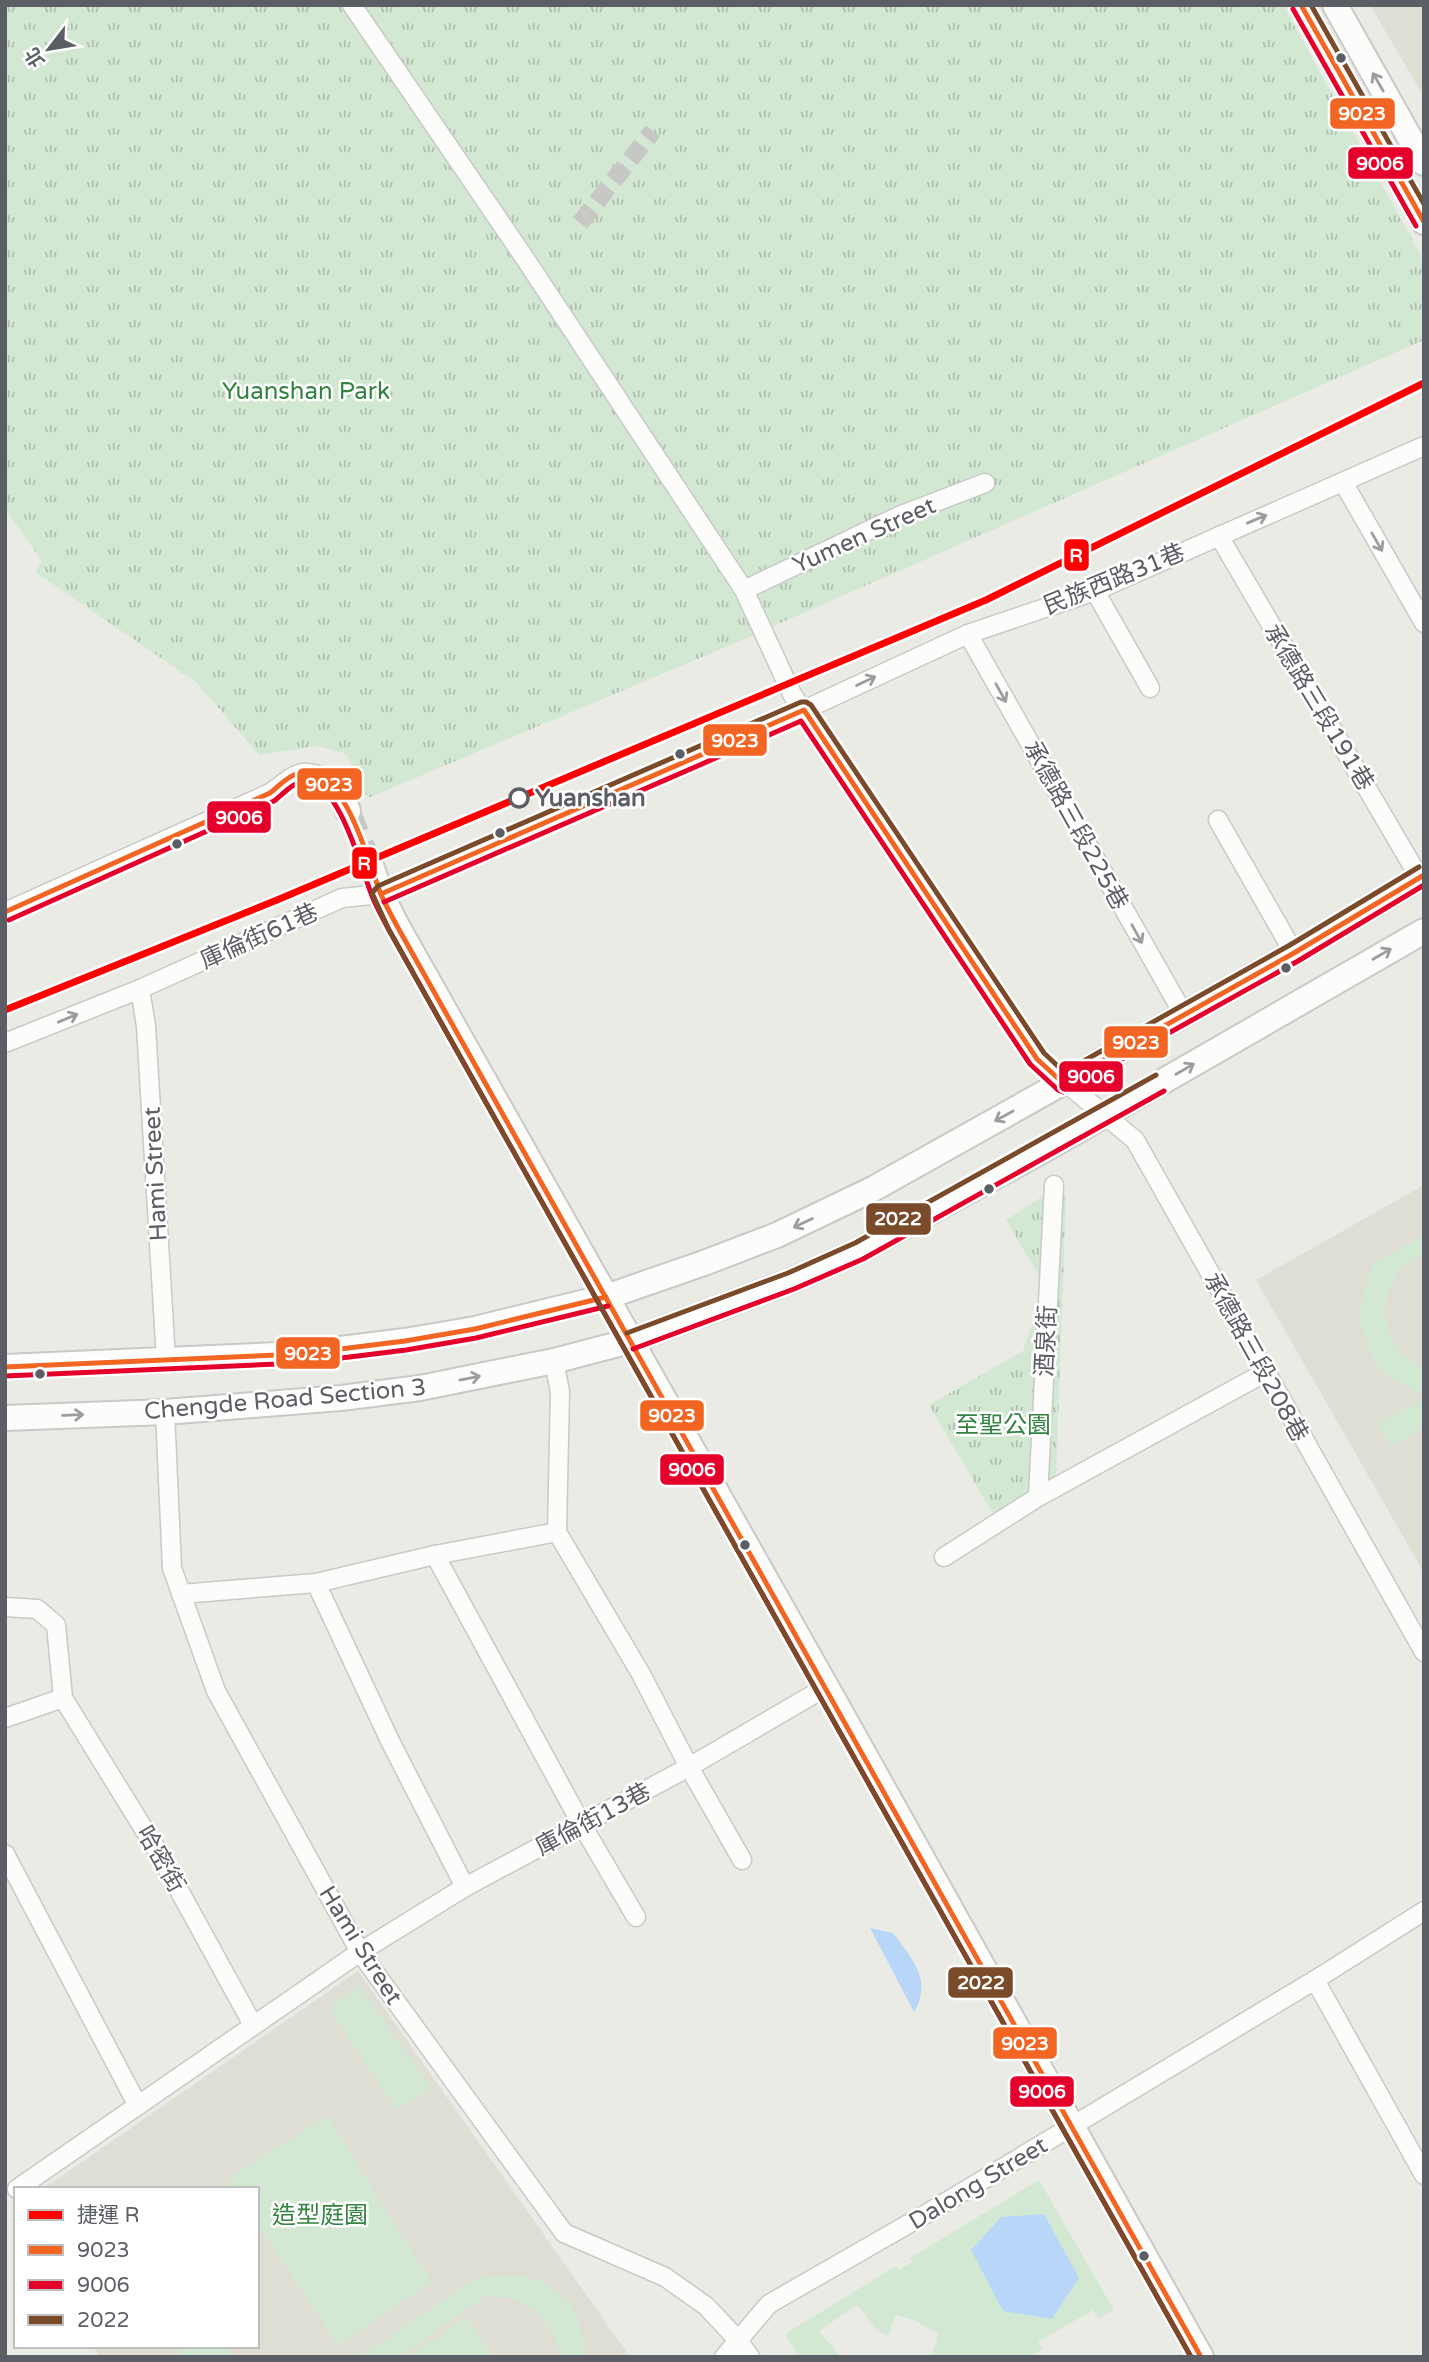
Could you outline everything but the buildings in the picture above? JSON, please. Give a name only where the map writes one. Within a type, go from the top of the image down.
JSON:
[{"type":"main road","points":[[1301,5],[1424,222]]},
{"type":"main road","points":[[1335,5],[1424,163]]},
{"type":"main road","points":[[329,780],[348,811]]},
{"type":"main road","points":[[370,863],[381,894],[397,926],[1201,2357]]},
{"type":"main road","name":"Chengde Road Section 3","points":[[5,1367],[300,1354],[475,1329],[606,1297],[777,1235],[873,1189],[1294,953],[1422,876]]},
{"type":"main road","name":"Chengde Road Section 3","points":[[5,1418],[164,1412],[341,1398],[420,1388],[554,1361],[629,1341],[791,1281],[859,1251],[1105,1115],[1424,931]]},
{"type":"street","points":[[352,5],[524,257],[744,590],[792,694],[804,710]]},
{"type":"street","name":"民族西路31巷","points":[[804,710],[968,634],[1095,591],[1424,446]]},
{"type":"street","points":[[1343,482],[1424,623]]},
{"type":"street","name":"Yumen Street","points":[[744,590],[899,516],[985,483]]},
{"type":"street","name":"承德路三段191巷","points":[[1219,536],[1422,876]]},
{"type":"street","points":[[1095,591],[1150,688]]},
{"type":"street","name":"承德路三段225巷","points":[[968,634],[1184,1015]]},
{"type":"street","name":"庫倫街61巷","points":[[5,1044],[140,989],[342,898],[381,894],[804,710]]},
{"type":"street","name":"承德路三段208巷","points":[[804,710],[1037,1059],[1135,1140],[1424,1653]]},
{"type":"street","points":[[5,912],[257,799],[300,773],[310,771],[329,780]]},
{"type":"street","points":[[1218,820],[1294,953]]},
{"type":"street","name":"Hami Street","points":[[140,989],[146,1026],[166,1360]]},
{"type":"street","name":"酒泉街","points":[[1038,1497],[1054,1185]]},
{"type":"street","points":[[554,1361],[560,1392],[557,1532],[641,1674],[689,1767],[742,1860]]},
{"type":"street","points":[[944,1557],[1038,1497],[1264,1373]]},
{"type":"street","name":"Hami Street","points":[[164,1412],[172,1568],[216,1691],[360,1952],[564,2233],[665,2277],[706,2306],[750,2357]]},
{"type":"street","points":[[181,1594],[317,1583],[435,1555],[557,1532]]},
{"type":"street","points":[[435,1555],[582,1825],[636,1917]]},
{"type":"street","points":[[317,1583],[391,1743],[465,1887]]},
{"type":"street","points":[[5,1607],[37,1609],[56,1625],[63,1698],[5,1718]]},
{"type":"street","name":"庫倫街13巷","points":[[19,2187],[360,1952],[465,1887],[689,1767],[826,1687]]},
{"type":"street","name":"哈密街","points":[[63,1698],[158,1852],[253,2025]]},
{"type":"street","points":[[5,1854],[137,2104]]},
{"type":"street","name":"Dalong Street","points":[[724,2357],[769,2304],[1073,2126],[1424,1911]]},
{"type":"street","points":[[1315,1980],[1424,2175]]},
{"type":"shaded area","points":[[1370,5],[1424,5],[1424,97]]},
{"type":"shaded area","points":[[1424,1185],[1424,1573],[1256,1280]]},
{"type":"shaded area","points":[[358,1971],[630,2357],[100,2357],[94,2348],[259,2348],[259,2187],[46,2187]]},
{"type":"green space","name":"Yuanshan Park","points":[[5,5],[1283,5],[1424,261],[1424,340],[740,641],[368,798],[346,754],[318,746],[259,755],[196,682],[35,572],[42,561],[5,509]]},
{"type":"green space","name":"至聖公園","points":[[1060,1185],[1066,1197],[1056,1478],[994,1516],[929,1405],[1023,1351],[1045,1286],[1006,1220]]},
{"type":"green space","points":[[1424,1235],[1424,1255],[1400,1270],[1387,1297],[1386,1311],[1387,1325],[1400,1350],[1424,1368],[1424,1396],[1384,1374],[1371,1355],[1361,1326],[1361,1305],[1372,1264]]},
{"type":"green space","points":[[1424,1399],[1424,1428],[1392,1446],[1377,1424]]},
{"type":"green space","points":[[359,1986],[431,2088],[396,2110],[329,2009]]},
{"type":"green space","name":"造型庭園","points":[[327,2116],[431,2282],[338,2345],[259,2226],[259,2187],[233,2187],[228,2179]]},
{"type":"green space","points":[[1039,2180],[1114,2310],[1098,2319],[1093,2310],[1038,2342],[1043,2349],[1029,2357],[931,2357],[938,2334],[915,2320],[895,2315],[889,2336],[878,2331],[857,2305],[819,2331],[841,2357],[799,2357],[785,2334],[896,2266],[899,2270],[912,2262],[910,2258]]},
{"type":"green space","points":[[499,2275],[535,2280],[561,2295],[578,2321],[586,2357],[562,2357],[546,2325],[528,2305],[487,2295],[399,2357],[360,2357],[475,2279]]},
{"type":"green space","points":[[466,2317],[493,2357],[408,2357]]},
{"type":"green space","points":[[177,2348],[227,2348],[232,2355],[183,2357]]},
{"type":"water","points":[[870,1928],[893,1933],[918,1970],[921,1990],[914,2012]]},
{"type":"water","points":[[1044,2214],[1079,2278],[1052,2319],[1003,2311],[971,2250],[1001,2217]]},
{"type":"tunnel","points":[[580,223],[653,131]]},
{"type":"tunnel","points":[[348,811],[370,863]]},
{"type":"metro line","name":"R","points":[[5,1010],[277,900],[986,600],[1424,383]]},
{"type":"transit line","name":"9023","points":[[1301,5],[1424,222]]},
{"type":"transit line","name":"2022","points":[[1311,5],[1424,204]]},
{"type":"transit line","name":"9006","points":[[1293,9],[1416,226]]},
{"type":"transit line","name":"2022","points":[[1191,2357],[389,930],[372,893],[378,886],[806,702],[811,705],[1044,1053],[1064,1072],[1290,945],[1419,867]]},
{"type":"transit line","name":"9023","points":[[381,894],[804,710],[1037,1059],[1063,1083],[1294,953],[1424,875]]},
{"type":"transit line","name":"9006","points":[[384,902],[801,721],[1030,1064],[1063,1092],[1298,961],[1424,885]]},
{"type":"transit line","name":"9023","points":[[5,912],[270,793],[287,779],[302,772],[321,777],[334,788],[354,821],[380,892],[397,926],[1201,2357]]},
{"type":"transit line","name":"9006","points":[[9,920],[274,801],[297,783],[306,781],[318,785],[329,795],[348,829],[372,896],[389,930],[1191,2357]]},
{"type":"transit line","name":"2022","points":[[627,1333],[788,1273],[855,1243],[1156,1075]]},
{"type":"transit line","name":"9006","points":[[633,1349],[794,1289],[863,1259],[1164,1091]]},
{"type":"transit line","name":"9023","points":[[5,1367],[300,1354],[475,1329],[606,1297]]},
{"type":"transit line","name":"9006","points":[[5,1376],[301,1363],[476,1338],[608,1306]]},
{"type":"place","name":"Yuanshan","points":[[519,798]]}]
